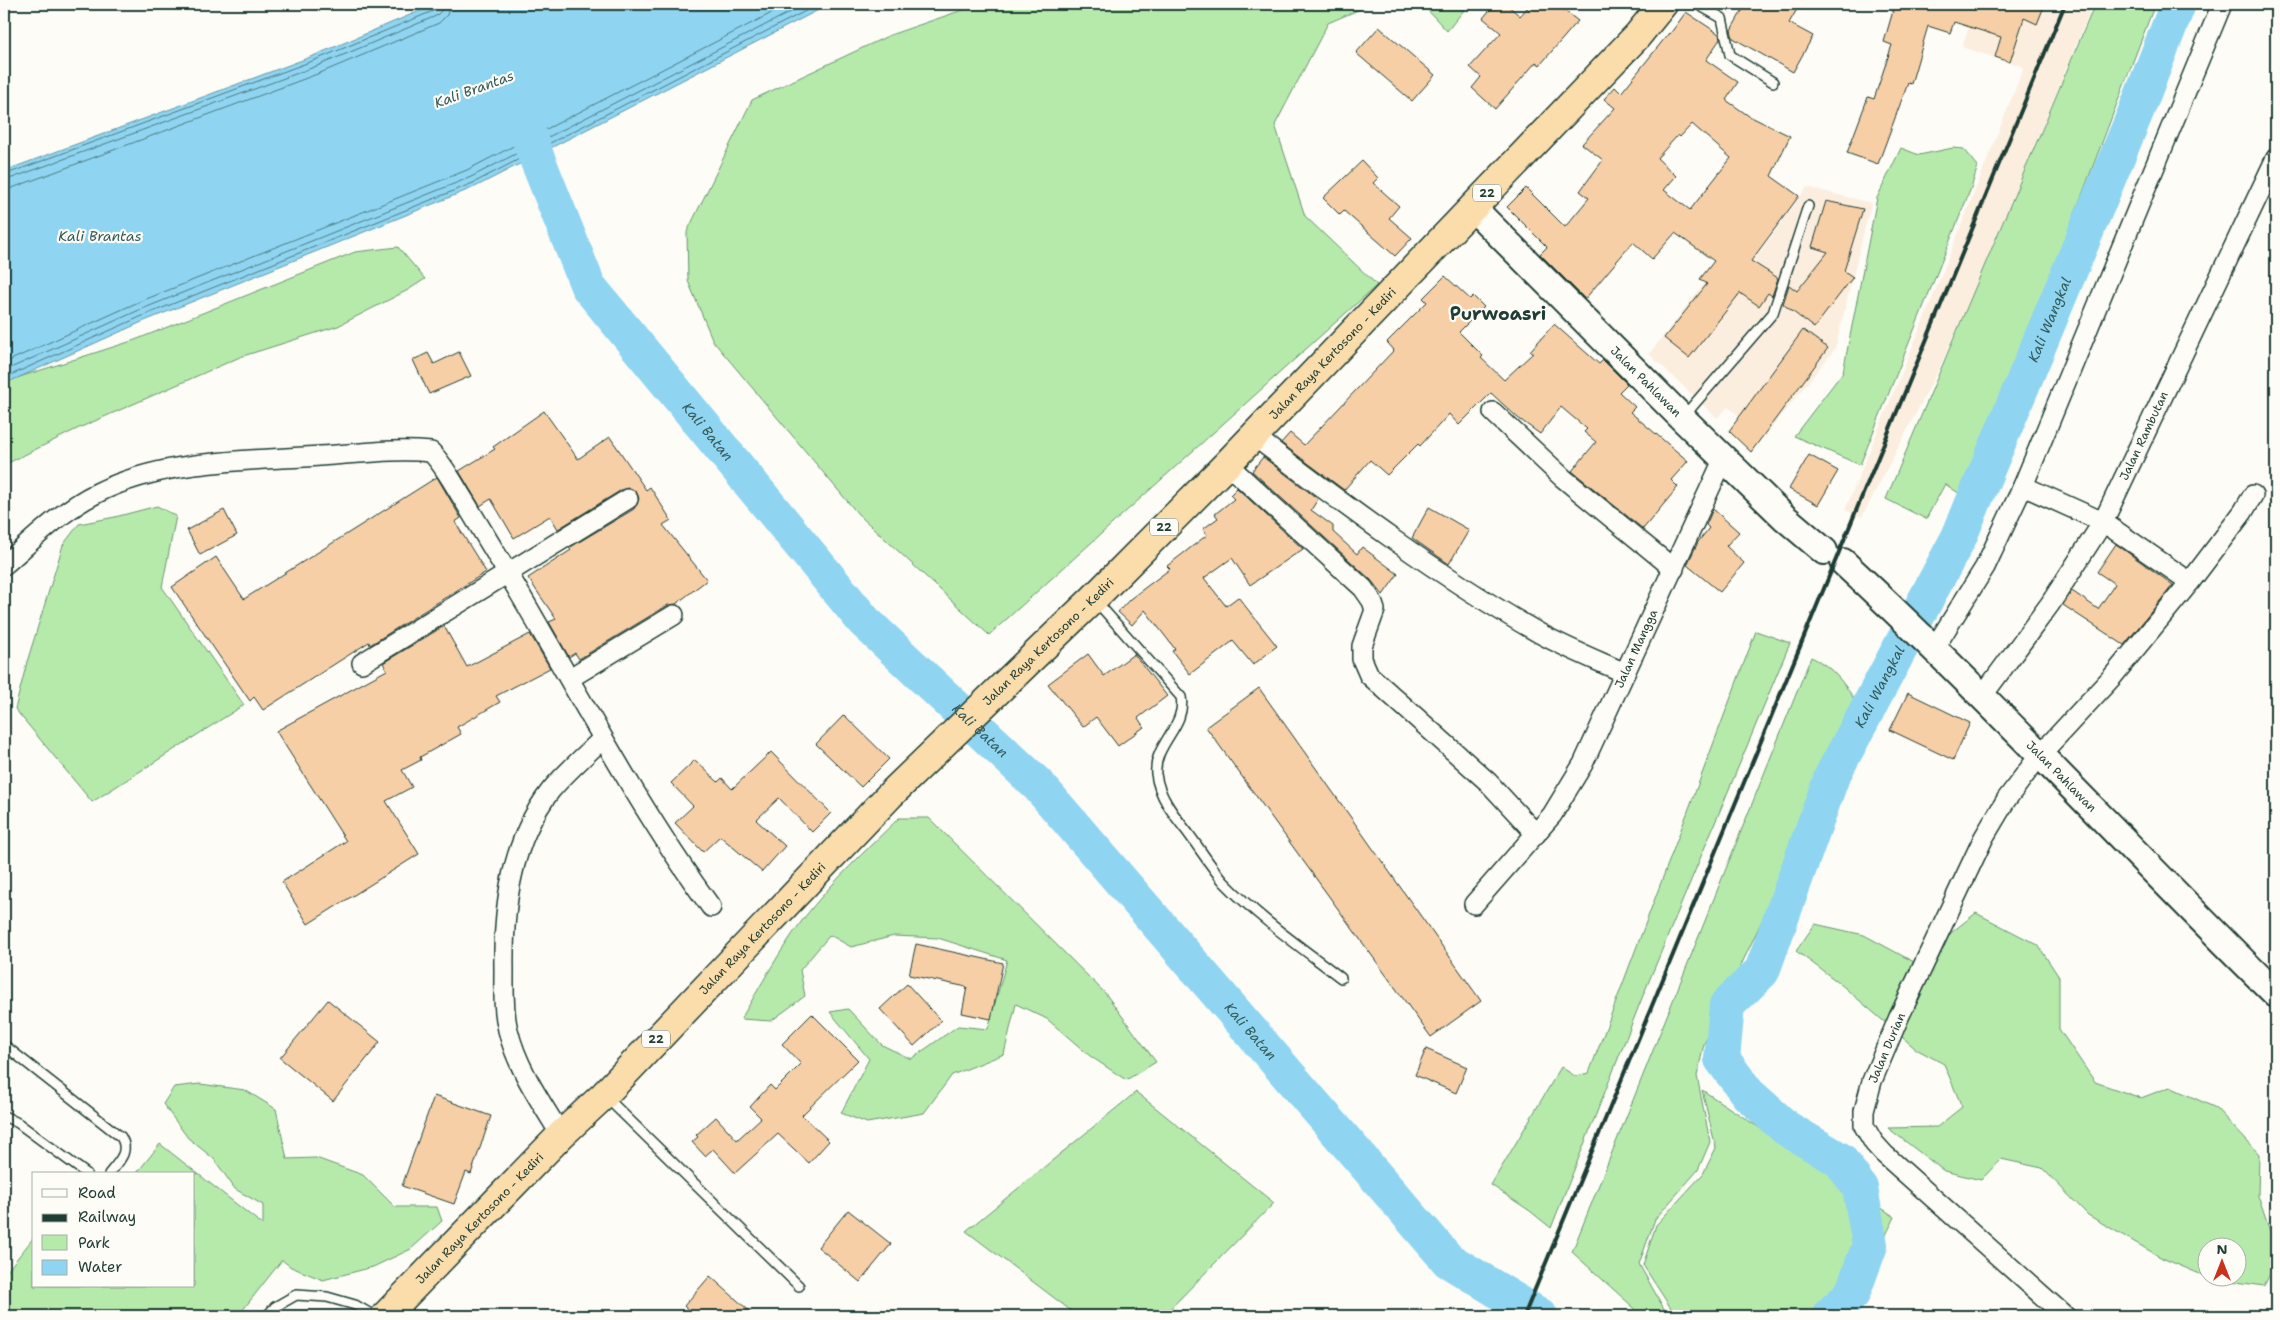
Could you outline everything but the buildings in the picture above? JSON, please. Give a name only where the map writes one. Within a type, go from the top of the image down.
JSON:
[{"type":"highway","name":"Jalan Raya Kertosono - Kediri","points":[[385,1316],[561,1135],[604,1095],[890,795],[1094,598],[1227,464],[1638,35],[1663,4]]},
{"type":"main road","name":"Jalan Pahlawan","points":[[1473,208],[1682,418],[1784,517],[1834,556],[1929,642],[1983,695],[2039,756],[2276,994]]},
{"type":"street","points":[[1929,642],[1985,566],[2023,486],[2222,4]]},
{"type":"street","name":"Jalan Rambutan","points":[[1983,695],[2050,604],[2103,522],[2270,190],[2276,158]]},
{"type":"street","points":[[1493,412],[1563,478],[1674,569]]},
{"type":"street","points":[[1254,436],[1313,482],[1483,600],[1541,634],[1625,673]]},
{"type":"street","points":[[4,565],[73,506],[125,480],[208,464],[417,451],[431,452],[508,573],[570,678],[602,739],[688,876],[711,908]]},
{"type":"street","name":"Jalan Mangga","points":[[1474,904],[1552,815],[1584,764],[1724,458]]},
{"type":"street","points":[[1227,464],[1363,588],[1372,601],[1375,610],[1374,616],[1362,646],[1362,659],[1369,675],[1488,782],[1536,834]]},
{"type":"street","points":[[2023,486],[2103,522],[2190,582]]},
{"type":"street","name":"Jalan Durian","points":[[2065,1316],[1884,1154],[1866,1132],[1863,1119],[1872,1081],[1879,1063],[1984,837],[2006,800],[2039,756],[2113,676],[2190,582],[2243,512],[2253,495]]},
{"type":"street","points":[[362,663],[628,498]]},
{"type":"street","points":[[570,678],[674,615]]},
{"type":"street","points":[[561,1135],[530,1086],[508,1030],[503,949],[507,907],[510,882],[517,855],[537,813],[552,790],[602,739]]},
{"type":"lane","points":[[1697,4],[1722,18],[1730,55],[1774,82]]},
{"type":"lane","points":[[1682,418],[1772,313],[1808,206]]},
{"type":"lane","points":[[1094,598],[1181,697],[1183,706],[1180,717],[1161,746],[1156,770],[1157,782],[1168,806],[1223,881],[1341,978]]},
{"type":"lane","points":[[4,1045],[121,1137],[125,1144],[125,1153],[111,1172]]},
{"type":"lane","points":[[604,1095],[799,1286]]},
{"type":"lane","points":[[4,1116],[26,1129],[84,1172]]},
{"type":"lane","points":[[267,1316],[275,1307],[296,1295],[327,1297],[355,1305],[374,1316]]},
{"type":"shaded area","points":[[1977,4],[2093,4],[1982,273],[1940,367],[1862,517],[1845,510],[1924,319],[2024,67],[1962,47]]},
{"type":"shaded area","points":[[1807,187],[1871,203],[1835,349],[1764,437],[1728,407],[1717,418],[1649,354],[1704,284],[1725,300]]},
{"type":"green space","points":[[980,4],[1372,4],[1328,23],[1275,125],[1305,216],[1377,285],[989,635],[858,514],[713,341],[688,281],[687,232],[752,100],[890,35]]},
{"type":"green space","points":[[1422,4],[1469,4],[1447,31]]},
{"type":"green space","points":[[2095,4],[2155,4],[1966,498],[1945,484],[1926,519],[1886,499]]},
{"type":"green space","points":[[1901,148],[1919,155],[1953,148],[1964,149],[1978,166],[1971,188],[1860,465],[1794,436],[1843,372],[1877,198]]},
{"type":"green space","points":[[398,247],[425,279],[408,290],[338,326],[240,357],[79,428],[4,465],[4,382],[135,340],[355,252]]},
{"type":"green space","points":[[157,506],[176,516],[162,587],[244,705],[92,802],[15,709],[27,662],[63,545],[79,524]]},
{"type":"green space","points":[[1756,631],[1790,643],[1644,993],[1551,1228],[1530,1211],[1491,1185],[1561,1067],[1575,1076],[1589,1073]]},
{"type":"green space","points":[[1811,657],[1833,671],[1858,705],[1790,861],[1704,1044],[1697,1076],[1710,1142],[1698,1170],[1655,1219],[1639,1264],[1668,1316],[1643,1316],[1572,1252]]},
{"type":"green space","points":[[899,818],[929,818],[1105,993],[1156,1062],[1126,1080],[1090,1056],[1047,1019],[1016,1004],[1004,1054],[952,1075],[924,1113],[867,1123],[841,1113],[869,1059],[830,1012],[848,1009],[882,1045],[911,1059],[958,1026],[988,1029],[1007,960],[938,938],[894,936],[851,947],[830,935],[800,970],[805,996],[771,1021],[741,1019],[779,955],[804,918],[838,879]]},
{"type":"green space","points":[[1976,913],[2038,945],[2059,977],[2059,1029],[2095,1082],[2141,1098],[2170,1087],[2216,1108],[2259,1154],[2258,1196],[2276,1249],[2276,1262],[2264,1286],[2248,1284],[2248,1238],[2198,1238],[2198,1273],[2162,1258],[2088,1215],[2042,1168],[2001,1159],[1981,1180],[1944,1171],[1888,1128],[1937,1127],[1962,1107],[1944,1064],[1916,1049],[1838,982],[1796,951],[1815,924],[1864,935],[1914,962]]},
{"type":"green space","points":[[200,1084],[245,1090],[276,1109],[287,1159],[316,1158],[363,1175],[395,1207],[437,1207],[442,1221],[411,1249],[373,1267],[323,1280],[291,1267],[282,1260],[238,1316],[4,1316],[4,1275],[32,1240],[32,1288],[195,1288],[195,1172],[138,1172],[160,1144],[263,1225],[263,1205],[235,1189],[214,1159],[188,1138],[163,1104],[174,1087]]},
{"type":"green space","points":[[1702,1090],[1895,1217],[1845,1316],[1676,1316],[1643,1265],[1656,1225],[1703,1174],[1716,1148]]},
{"type":"green space","points":[[1136,1092],[1274,1203],[1163,1316],[1078,1316],[966,1231]]},
{"type":"water","name":"Kali Brantas","points":[[436,4],[830,4],[475,187],[142,322],[4,384],[4,171],[313,56]]},
{"type":"waterway","name":"Kali Wangkal","points":[[1829,1316],[1852,1294],[1870,1245],[1860,1188],[1840,1160],[1786,1128],[1748,1094],[1722,1059],[1727,1005],[1762,971],[1832,776],[1959,537],[2137,109],[2178,4]]},
{"type":"waterway","name":"Kali Batan","points":[[521,108],[532,146],[588,286],[864,621],[1039,786],[1448,1260],[1540,1316]]},
{"type":"railway","points":[[1524,1316],[2065,4]]},
{"type":"district","name":"Purwoasri","points":[[1498,314]]}]
